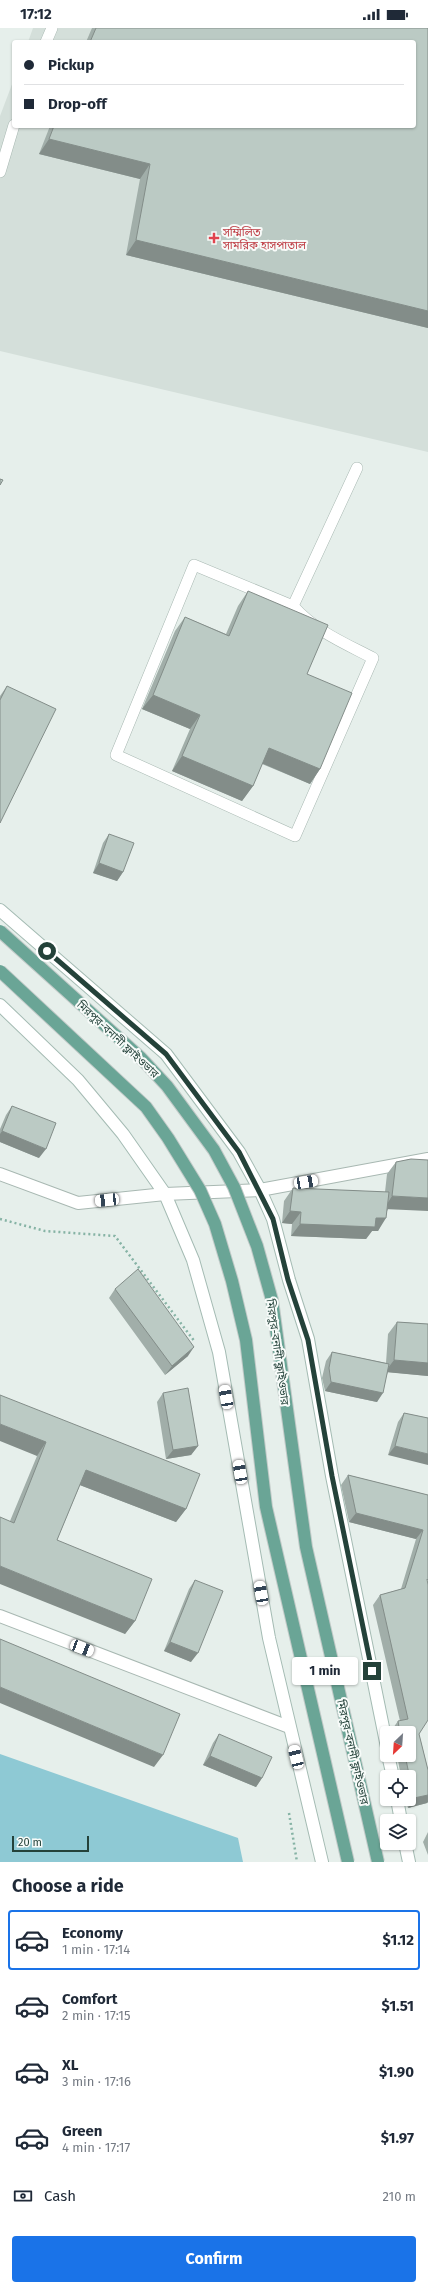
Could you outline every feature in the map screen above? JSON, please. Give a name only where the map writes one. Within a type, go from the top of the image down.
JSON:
[{"type":"main road","points":[[0,910],[166,1054],[239,1152],[260,1190],[273,1219],[288,1280],[308,1340],[332,1476],[383,1726]]},
{"type":"main road","name":"মিরপুর-বনানী ফ্লাইওভার","points":[[0,931],[141,1058],[167,1086],[214,1150],[234,1187],[257,1246],[272,1300],[306,1547],[378,1862]]},
{"type":"main road","points":[[0,971],[146,1107],[168,1138],[200,1190],[215,1224],[232,1281],[246,1340],[266,1507],[348,1862]]},
{"type":"main road","points":[[0,1005],[78,1080],[123,1134],[165,1194],[193,1260],[219,1352],[269,1638],[322,1862]]},
{"type":"main road","points":[[0,1174],[78,1203],[165,1194],[260,1190],[428,1159]]},
{"type":"main road","points":[[0,1616],[289,1727]]},
{"type":"main road","points":[[407,1850],[409,1862]]},
{"type":"lane","points":[[47,40],[52,28]]},
{"type":"lane","points":[[0,172],[13,128]]},
{"type":"lane","points":[[293,606],[357,468]]},
{"type":"lane","points":[[194,565],[293,606],[302,617],[325,634],[373,658],[295,836],[116,755],[194,565]]},
{"type":"path","points":[[0,1219],[44,1231],[116,1236],[199,1348]]},
{"type":"shaded area","name":"সম্মিলিত সামরিক হাসপাতাল","points":[[33,28],[428,28],[428,452],[0,351],[0,116],[12,84],[12,128],[416,128],[416,40],[29,40]]},
{"type":"water","points":[[0,1754],[238,1838],[243,1862],[0,1862]]},
{"type":"building","points":[[96,28],[428,28],[428,311],[136,240],[150,164],[49,139],[53,128],[416,128],[416,40],[91,40]]},
{"type":"building","points":[[248,591],[328,625],[307,674],[352,693],[320,769],[269,748],[253,786],[182,756],[200,715],[153,695],[185,617],[229,636]]},
{"type":"building","points":[[7,686],[56,709],[0,823],[0,700]]},
{"type":"building","points":[[109,834],[134,843],[123,872],[99,863]]},
{"type":"building","points":[[12,1106],[56,1123],[46,1149],[2,1131]]},
{"type":"building","points":[[411,1159],[428,1160],[428,1198],[392,1196],[396,1162]]},
{"type":"building","points":[[293,1188],[389,1192],[386,1218],[376,1218],[375,1227],[300,1224],[301,1212],[290,1211]]},
{"type":"building","points":[[138,1269],[194,1347],[172,1366],[115,1289]]},
{"type":"building","points":[[397,1322],[428,1324],[428,1363],[394,1360]]},
{"type":"building","points":[[332,1352],[389,1364],[383,1393],[331,1382],[329,1368]]},
{"type":"building","points":[[188,1388],[198,1446],[173,1450],[163,1393]]},
{"type":"building","points":[[0,1395],[200,1474],[186,1509],[86,1470],[57,1540],[152,1579],[135,1621],[0,1566],[0,1517],[14,1523],[46,1442],[0,1424]]},
{"type":"building","points":[[404,1413],[428,1418],[428,1454],[395,1446]]},
{"type":"building","points":[[348,1475],[428,1495],[428,1720],[419,1734],[428,1770],[428,1795],[416,1798],[416,1770],[408,1770],[406,1762],[416,1762],[416,1726],[399,1726],[398,1721],[408,1719],[380,1595],[405,1588],[423,1530],[356,1513]]},
{"type":"building","points":[[195,1580],[223,1591],[198,1653],[170,1642]]},
{"type":"building","points":[[0,1639],[180,1714],[163,1755],[0,1687]]},
{"type":"building","points":[[219,1734],[272,1757],[262,1778],[210,1756]]},
{"type":"place","name":"সম্মিলিত সামরিক হাসপাতাল","points":[[214,238]]},
{"type":"route","points":[[47,951],[129,1024],[166,1054],[201,1103],[239,1152],[260,1190],[273,1219],[288,1280],[308,1340],[319,1394],[332,1476],[355,1580],[372,1671]]}]
